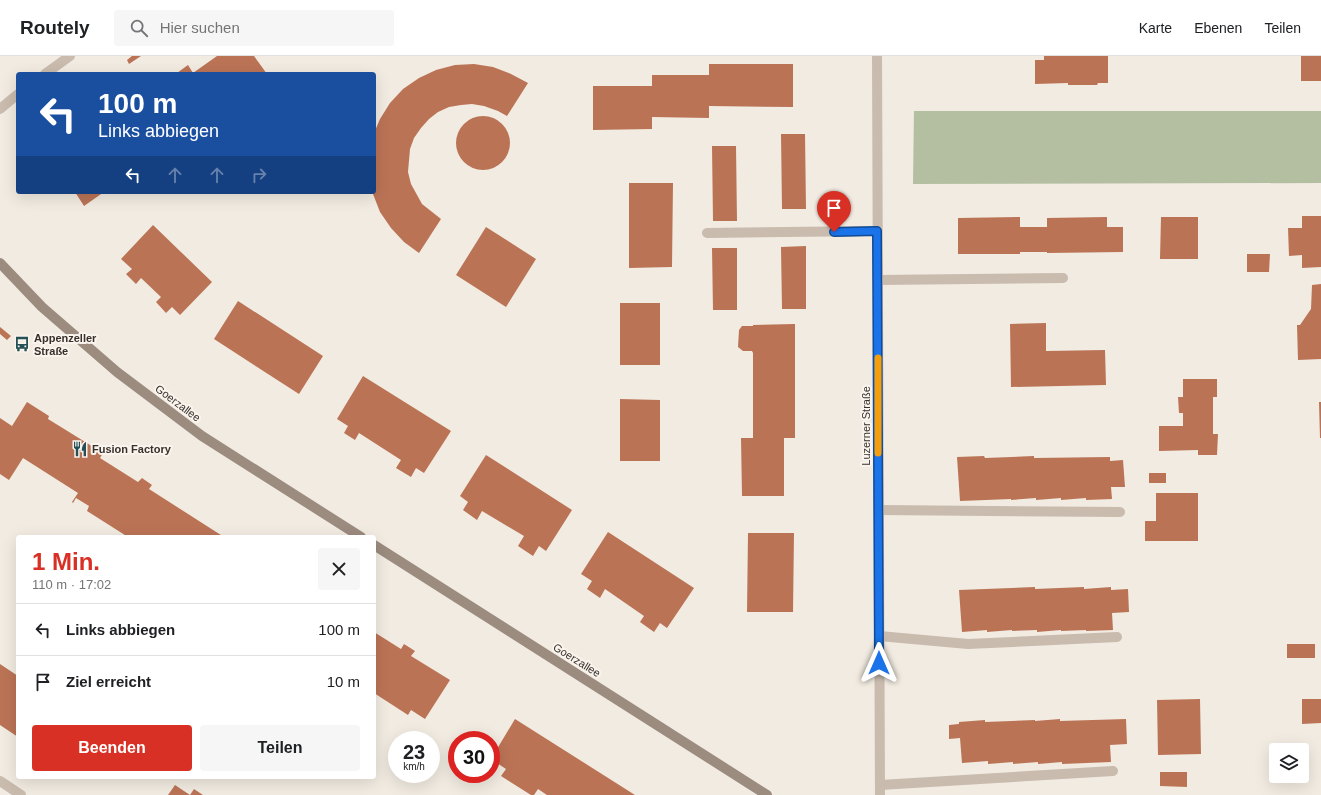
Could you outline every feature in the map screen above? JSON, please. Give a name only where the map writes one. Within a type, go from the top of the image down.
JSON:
[{"type":"main road","name":"Goerzallee","points":[[0,263],[42,307],[117,372],[202,436],[358,535]]},
{"type":"main road","name":"Goerzallee","points":[[376,546],[767,795]]},
{"type":"street","points":[[48,72],[70,56]]},
{"type":"street","name":"Luzerner Straße","points":[[877,56],[880,790]]},
{"type":"street","points":[[0,109],[16,96]]},
{"type":"street","points":[[707,233],[877,231]]},
{"type":"street","points":[[878,280],[1062,278]]},
{"type":"street","points":[[879,510],[1120,512]]},
{"type":"street","points":[[879,636],[968,644],[1117,637]]},
{"type":"street","points":[[880,790],[1112,771]]},
{"type":"street","points":[[0,781],[21,795]]},
{"type":"green space","points":[[914,111],[1321,111],[1321,183],[913,184]]},
{"type":"building","points":[[132,56],[141,56],[129,64],[127,60]]},
{"type":"building","points":[[217,56],[254,56],[266,72],[194,72]]},
{"type":"building","points":[[1044,56],[1108,56],[1108,83],[1098,83],[1097,85],[1068,85],[1068,83],[1035,84],[1035,60],[1044,60]]},
{"type":"building","points":[[1301,56],[1321,56],[1321,81],[1301,81]]},
{"type":"building","points":[[474,64],[493,67],[528,83],[507,116],[484,106],[472,104],[449,107],[438,112],[429,119],[414,138],[410,149],[408,172],[411,184],[422,204],[441,219],[419,253],[404,242],[391,228],[380,212],[373,194],[376,194],[376,128],[390,103],[403,89],[419,78],[436,70],[455,65]]},
{"type":"building","points":[[709,64],[793,64],[793,107],[709,106],[709,118],[652,117],[652,129],[593,130],[593,86],[652,86],[652,75],[709,75]]},
{"type":"building","points":[[188,65],[192,72],[178,72]]},
{"type":"building","points":[[483,116],[493,118],[502,124],[508,133],[510,143],[508,153],[502,162],[493,168],[483,170],[473,168],[464,162],[458,153],[456,143],[458,133],[464,124],[473,118]]},
{"type":"building","points":[[781,134],[805,134],[806,209],[782,209]]},
{"type":"building","points":[[712,146],[736,146],[737,221],[713,221]]},
{"type":"building","points":[[629,183],[673,183],[672,267],[629,268]]},
{"type":"building","points":[[76,194],[101,194],[84,206]]},
{"type":"building","points":[[1302,216],[1321,216],[1321,267],[1302,268],[1302,255],[1289,256],[1288,228],[1302,228]]},
{"type":"building","points":[[1020,217],[1020,227],[1047,227],[1047,218],[1107,217],[1107,227],[1123,227],[1123,252],[1020,252],[1020,254],[958,254],[958,218]]},
{"type":"building","points":[[1161,217],[1198,217],[1198,259],[1160,259]]},
{"type":"building","points":[[153,225],[212,282],[180,315],[172,307],[166,313],[156,302],[161,297],[141,278],[136,284],[126,274],[132,269],[121,259]]},
{"type":"building","points":[[486,227],[536,259],[506,307],[456,275]]},
{"type":"building","points":[[806,246],[806,309],[782,309],[781,247]]},
{"type":"building","points":[[712,248],[737,248],[737,310],[713,310]]},
{"type":"building","points":[[1247,254],[1270,254],[1269,272],[1247,272]]},
{"type":"building","points":[[1321,284],[1321,359],[1298,360],[1297,325],[1300,325],[1311,309],[1312,285]]},
{"type":"building","points":[[238,301],[323,356],[299,394],[214,339]]},
{"type":"building","points":[[620,303],[660,303],[660,365],[620,365]]},
{"type":"building","points":[[1046,323],[1046,351],[1105,350],[1106,385],[1011,387],[1010,324]]},
{"type":"building","points":[[795,324],[795,438],[784,438],[784,496],[742,496],[741,438],[753,438],[753,353],[752,351],[743,351],[738,347],[739,330],[742,326]]},
{"type":"building","points":[[0,327],[11,336],[7,340],[0,334]]},
{"type":"building","points":[[363,376],[451,431],[424,473],[416,468],[411,477],[396,468],[401,460],[359,433],[355,440],[344,433],[348,426],[337,419]]},
{"type":"building","points":[[1183,379],[1217,379],[1217,397],[1213,397],[1213,434],[1218,434],[1217,455],[1198,455],[1198,450],[1159,451],[1159,426],[1183,426],[1183,413],[1179,413],[1178,397],[1183,397]]},
{"type":"building","points":[[620,399],[660,400],[660,461],[620,461]]},
{"type":"building","points":[[27,402],[49,416],[48,419],[103,453],[100,458],[138,482],[142,478],[152,485],[149,489],[221,535],[125,535],[87,511],[89,506],[76,498],[73,503],[72,502],[78,493],[23,458],[9,480],[0,474],[0,418],[12,426]]},
{"type":"building","points":[[1319,402],[1321,402],[1321,438],[1320,438]]},
{"type":"building","points":[[486,455],[572,510],[546,551],[539,546],[533,556],[518,546],[524,536],[482,511],[477,520],[463,510],[468,502],[460,496]]},
{"type":"building","points":[[984,456],[985,458],[1034,456],[1034,458],[1110,457],[1110,461],[1123,460],[1125,487],[1111,487],[1112,499],[1086,500],[1086,498],[1061,500],[1061,498],[1036,500],[1036,498],[960,501],[957,457]]},
{"type":"building","points":[[1149,473],[1166,473],[1166,483],[1149,483]]},
{"type":"building","points":[[1156,493],[1198,493],[1198,541],[1145,541],[1145,521],[1156,521]]},
{"type":"building","points":[[608,532],[694,588],[667,628],[660,623],[654,632],[640,622],[644,616],[605,589],[600,598],[587,589],[592,581],[581,574]]},
{"type":"building","points":[[748,533],[794,533],[793,612],[747,612]]},
{"type":"building","points":[[1035,587],[1035,589],[1084,587],[1084,589],[1111,587],[1111,590],[1128,589],[1129,612],[1112,613],[1113,630],[1061,630],[1037,632],[1037,630],[1012,630],[987,632],[987,630],[962,632],[959,590]]},
{"type":"building","points":[[376,633],[401,649],[404,644],[415,651],[411,656],[450,680],[425,719],[411,710],[408,715],[376,694]]},
{"type":"building","points":[[1287,644],[1315,644],[1315,658],[1287,658]]},
{"type":"building","points":[[0,664],[16,675],[16,736],[0,725]]},
{"type":"building","points":[[1200,699],[1201,754],[1158,755],[1157,700]]},
{"type":"building","points":[[1302,699],[1321,699],[1321,723],[1302,724]]},
{"type":"building","points":[[515,719],[635,795],[547,795],[538,789],[534,795],[531,795],[501,776],[506,769],[500,765],[500,744]]},
{"type":"building","points":[[1060,719],[1060,721],[1126,719],[1127,744],[1110,745],[1111,762],[1062,764],[1062,762],[1038,764],[1038,762],[1013,764],[1013,762],[988,764],[988,761],[962,763],[960,738],[949,739],[949,725],[959,724],[959,722],[985,720],[985,722],[1035,721]]},
{"type":"building","points":[[1160,772],[1187,772],[1187,787],[1160,786]]},
{"type":"building","points":[[175,785],[190,795],[168,795]]},
{"type":"building","points":[[194,789],[203,795],[190,795]]},
{"type":"slow traffic","points":[[878,358],[878,453]]},
{"type":"place","name":"Appenzeller Straße","points":[[22,344]]},
{"type":"place","name":"Fusion Factory","points":[[80,449]]},
{"type":"route","points":[[834,232],[877,231],[879,663]]}]
